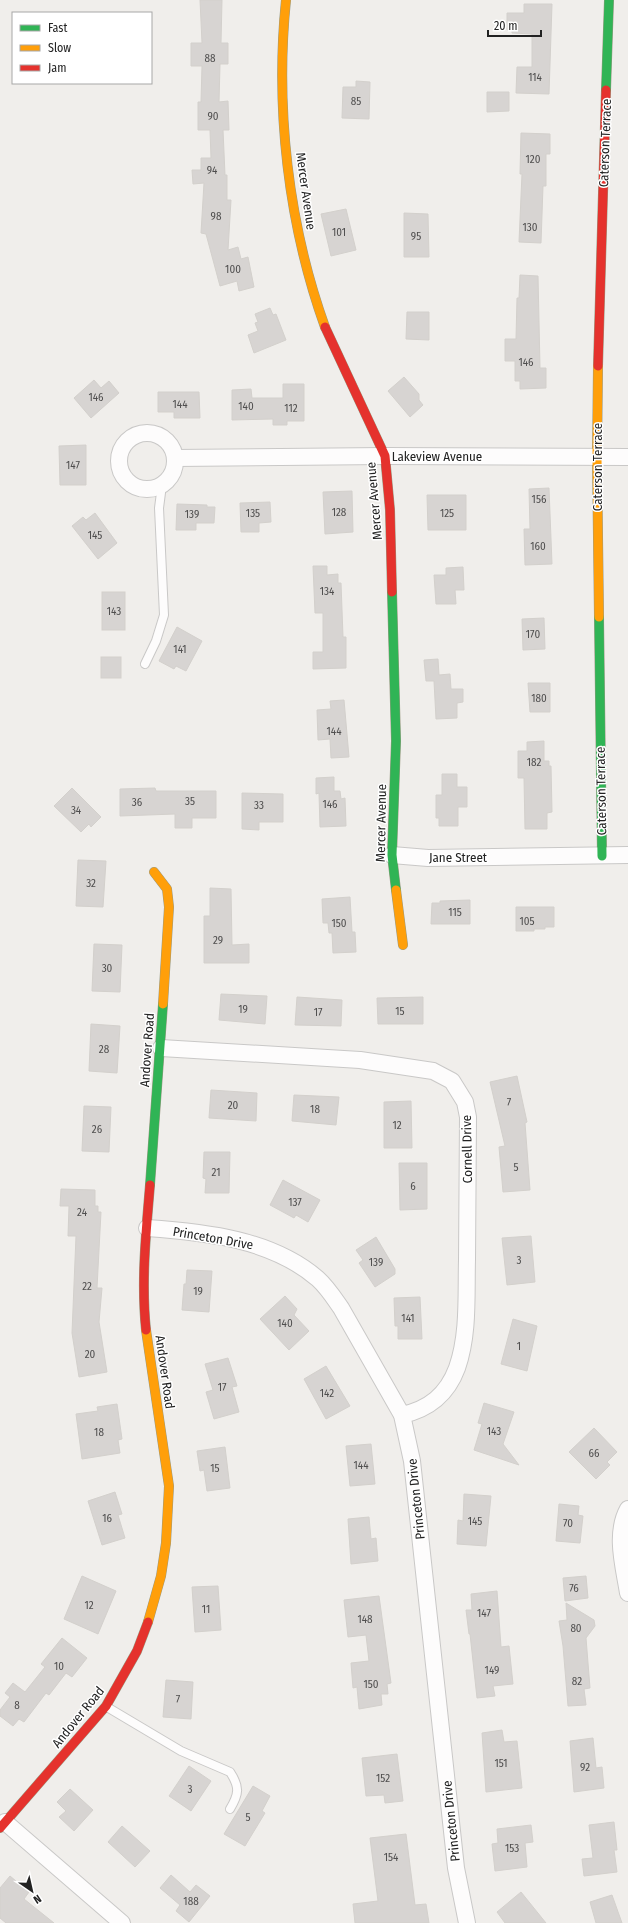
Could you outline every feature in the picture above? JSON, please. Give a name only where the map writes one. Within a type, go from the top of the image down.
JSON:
[{"type":"street","name":"Mercer Avenue","points":[[286,0],[283,29],[282,86],[288,158],[297,225],[311,288],[326,329],[384,456],[390,510],[396,741],[392,856],[403,945]]},
{"type":"street","name":"Caterson Terrace","points":[[602,856],[597,457],[599,311],[609,0]]},
{"type":"street","points":[[147,433],[156,435],[171,447],[175,458],[171,474],[162,485],[146,490],[136,488],[127,482],[119,468],[118,458],[121,449],[136,436],[147,433]]},
{"type":"street","name":"Lakeview Avenue","points":[[175,458],[384,456],[628,457]]},
{"type":"street","points":[[602,856],[628,855]]},
{"type":"street","name":"Jane Street","points":[[392,856],[428,858],[602,856]]},
{"type":"street","name":"Andover Road","points":[[3,1825],[106,1706],[136,1651],[148,1621],[161,1576],[169,1518],[170,1486],[149,1359],[143,1302],[143,1273],[161,1048],[169,907],[167,889],[154,872]]},
{"type":"street","name":"Cornell Drive","points":[[161,1048],[360,1060],[433,1071],[452,1081],[465,1102],[468,1117],[466,1304],[462,1347],[457,1368],[443,1392],[424,1409],[402,1415]]},
{"type":"street","name":"Princeton Drive","points":[[147,1228],[234,1239],[254,1244],[274,1252],[307,1270],[329,1291],[341,1308],[402,1415],[416,1485],[422,1559],[456,1868],[467,1923]]},
{"type":"street","points":[[628,1509],[621,1535],[628,1593]]},
{"type":"street","points":[[3,1825],[122,1923]]},
{"type":"lane","points":[[145,664],[156,641],[164,615],[159,508],[162,485]]},
{"type":"lane","points":[[106,1706],[181,1751],[230,1772],[237,1787],[237,1797],[230,1809]]},
{"type":"building","points":[[200,0],[222,0],[221,43],[228,43],[228,64],[220,64],[219,102],[228,101],[229,130],[223,130],[225,175],[227,175],[227,200],[231,200],[228,250],[238,247],[241,259],[248,257],[254,287],[239,291],[237,281],[220,286],[206,234],[201,233],[204,183],[193,184],[192,170],[201,170],[201,158],[211,158],[210,130],[198,130],[198,102],[201,102],[202,66],[191,66],[191,43],[202,43]]},
{"type":"building","points":[[524,4],[552,4],[549,94],[516,93],[517,67],[532,67],[532,34],[512,33],[512,30],[507,30],[507,13],[524,13]]},
{"type":"building","points":[[356,81],[370,82],[369,119],[342,118],[343,87],[356,87]]},
{"type":"building","points":[[487,92],[509,92],[509,111],[487,112]]},
{"type":"building","points":[[521,133],[550,134],[550,154],[546,154],[546,186],[543,186],[541,243],[519,242],[522,174],[520,174]]},
{"type":"building","points":[[346,209],[356,250],[331,256],[321,214]]},
{"type":"building","points":[[404,213],[428,214],[429,257],[404,257]]},
{"type":"building","points":[[520,275],[538,276],[540,368],[546,368],[546,388],[520,389],[520,381],[515,381],[515,361],[505,361],[505,339],[516,339],[517,298],[519,298]]},
{"type":"building","points":[[270,308],[273,315],[276,314],[286,340],[254,353],[248,335],[258,331],[255,323],[258,322],[255,314]]},
{"type":"building","points":[[407,312],[429,312],[429,340],[406,339]]},
{"type":"building","points":[[404,377],[419,394],[419,400],[423,405],[410,417],[388,391]]},
{"type":"building","points":[[94,380],[101,388],[109,381],[119,393],[91,418],[74,398]]},
{"type":"building","points":[[283,384],[304,384],[304,421],[287,421],[287,425],[273,425],[273,419],[232,420],[232,390],[251,389],[252,398],[283,398]]},
{"type":"building","points":[[158,392],[199,392],[200,418],[174,418],[174,412],[158,412]]},
{"type":"building","points":[[86,445],[86,485],[60,485],[59,446]]},
{"type":"building","points":[[549,488],[552,564],[525,565],[524,529],[530,529],[529,489]]},
{"type":"building","points":[[352,491],[353,532],[325,534],[323,492]]},
{"type":"building","points":[[427,495],[466,495],[466,530],[428,530]]},
{"type":"building","points":[[270,502],[271,522],[259,523],[259,532],[241,532],[240,503]]},
{"type":"building","points":[[177,504],[207,505],[207,507],[215,507],[214,523],[196,523],[196,530],[176,530]]},
{"type":"building","points":[[95,513],[117,543],[98,559],[72,526],[83,517],[86,520]]},
{"type":"building","points":[[313,566],[327,566],[327,575],[338,574],[338,583],[341,583],[343,637],[346,637],[346,668],[313,669],[313,652],[323,652],[323,613],[315,613]]},
{"type":"building","points":[[463,567],[464,590],[455,590],[456,604],[436,604],[434,575],[446,575],[446,568]]},
{"type":"building","points":[[102,592],[125,592],[125,630],[102,630]]},
{"type":"building","points":[[544,618],[545,649],[523,650],[522,619]]},
{"type":"building","points":[[177,627],[202,641],[186,671],[176,666],[174,669],[159,661]]},
{"type":"building","points":[[101,657],[121,657],[121,678],[101,678]]},
{"type":"building","points":[[438,659],[439,675],[450,674],[451,689],[463,689],[463,702],[457,703],[457,718],[436,719],[434,681],[426,681],[424,660]]},
{"type":"building","points":[[528,683],[550,683],[550,712],[530,712]]},
{"type":"building","points":[[344,700],[349,757],[331,758],[330,739],[318,740],[317,710],[331,709],[330,701]]},
{"type":"building","points":[[544,741],[544,761],[549,761],[549,766],[551,766],[552,812],[547,813],[547,829],[525,829],[524,778],[518,778],[518,751],[527,751],[527,742]]},
{"type":"building","points":[[442,774],[457,774],[457,787],[467,787],[467,807],[458,807],[458,826],[439,826],[439,818],[436,818],[436,795],[442,795]]},
{"type":"building","points":[[334,777],[334,791],[340,791],[341,799],[345,798],[346,826],[320,827],[319,793],[316,794],[316,778]]},
{"type":"building","points":[[72,788],[101,817],[91,827],[89,824],[81,832],[54,806]]},
{"type":"building","points":[[155,788],[156,791],[216,791],[216,818],[192,818],[192,828],[175,828],[175,814],[120,816],[120,789]]},
{"type":"building","points":[[242,793],[283,794],[283,822],[259,822],[259,830],[242,829]]},
{"type":"building","points":[[78,860],[106,861],[103,907],[76,906]]},
{"type":"building","points":[[210,888],[231,889],[232,945],[249,944],[249,963],[204,963],[204,916],[210,916]]},
{"type":"building","points":[[350,897],[352,932],[355,932],[356,952],[333,953],[332,933],[329,933],[328,923],[323,923],[322,899]]},
{"type":"building","points":[[470,900],[470,924],[431,924],[432,903],[440,903],[440,901]]},
{"type":"building","points":[[516,907],[554,907],[554,927],[534,929],[534,931],[516,931]]},
{"type":"building","points":[[94,944],[122,945],[120,992],[92,991]]},
{"type":"building","points":[[221,994],[267,996],[265,1024],[219,1020]]},
{"type":"building","points":[[297,997],[342,1000],[341,1026],[295,1025]]},
{"type":"building","points":[[423,997],[423,1024],[378,1024],[377,998]]},
{"type":"building","points":[[91,1024],[120,1026],[117,1073],[89,1071]]},
{"type":"building","points":[[517,1076],[527,1122],[525,1123],[530,1190],[503,1192],[499,1147],[505,1146],[490,1082]]},
{"type":"building","points":[[211,1090],[257,1093],[256,1121],[209,1118]]},
{"type":"building","points":[[294,1095],[339,1097],[336,1125],[292,1121]]},
{"type":"building","points":[[411,1101],[412,1148],[384,1148],[384,1102]]},
{"type":"building","points":[[84,1106],[111,1107],[109,1152],[82,1151]]},
{"type":"building","points":[[204,1152],[230,1152],[229,1193],[205,1193],[206,1179],[203,1178]]},
{"type":"building","points":[[399,1163],[427,1163],[427,1209],[400,1210]]},
{"type":"building","points":[[283,1180],[320,1200],[308,1222],[296,1215],[294,1218],[270,1205]]},
{"type":"building","points":[[61,1189],[95,1190],[95,1206],[98,1206],[98,1212],[101,1212],[97,1288],[102,1288],[99,1322],[107,1372],[79,1377],[72,1333],[76,1236],[68,1236],[69,1206],[60,1206]]},
{"type":"building","points":[[531,1236],[535,1282],[507,1285],[502,1238]]},
{"type":"building","points":[[376,1237],[395,1269],[395,1274],[375,1287],[359,1263],[363,1260],[356,1250]]},
{"type":"building","points":[[187,1270],[212,1271],[209,1312],[182,1310],[184,1284],[186,1284]]},
{"type":"building","points":[[285,1296],[297,1309],[294,1315],[309,1331],[289,1350],[260,1319]]},
{"type":"building","points":[[420,1297],[422,1339],[398,1339],[398,1326],[395,1326],[394,1298]]},
{"type":"building","points":[[513,1319],[537,1326],[527,1371],[501,1364]]},
{"type":"building","points":[[228,1358],[237,1386],[232,1387],[239,1412],[214,1419],[206,1392],[213,1390],[205,1364]]},
{"type":"building","points":[[326,1366],[350,1406],[326,1419],[304,1379]]},
{"type":"building","points":[[484,1403],[514,1412],[503,1444],[519,1465],[474,1450],[482,1424],[478,1423]]},
{"type":"building","points":[[117,1404],[122,1439],[118,1440],[120,1453],[82,1459],[76,1414],[98,1411],[97,1407]]},
{"type":"building","points":[[594,1428],[617,1452],[607,1462],[610,1465],[596,1479],[569,1452]]},
{"type":"building","points":[[371,1444],[375,1484],[350,1486],[346,1446]]},
{"type":"building","points":[[225,1447],[230,1488],[207,1491],[204,1470],[200,1471],[197,1451]]},
{"type":"building","points":[[115,1492],[122,1514],[118,1515],[125,1538],[102,1545],[88,1501]]},
{"type":"building","points":[[464,1494],[491,1496],[486,1546],[457,1544],[458,1520],[463,1521]]},
{"type":"building","points":[[559,1504],[579,1506],[578,1515],[583,1516],[580,1543],[556,1541]]},
{"type":"building","points":[[369,1517],[371,1539],[376,1538],[378,1561],[351,1564],[348,1519]]},
{"type":"building","points":[[82,1576],[116,1591],[98,1634],[64,1619]]},
{"type":"building","points":[[586,1576],[588,1598],[565,1601],[563,1578]]},
{"type":"building","points":[[218,1586],[221,1630],[195,1632],[192,1587]]},
{"type":"building","points":[[497,1591],[501,1647],[509,1646],[513,1684],[493,1686],[495,1696],[477,1698],[466,1610],[472,1610],[471,1594]]},
{"type":"building","points":[[379,1596],[391,1683],[387,1684],[388,1694],[381,1694],[382,1705],[359,1709],[357,1687],[353,1688],[351,1663],[369,1661],[366,1635],[348,1637],[344,1600]]},
{"type":"building","points":[[566,1603],[594,1620],[595,1626],[586,1638],[590,1688],[584,1689],[586,1705],[568,1706],[563,1646],[559,1621],[567,1620]]},
{"type":"building","points":[[62,1638],[87,1658],[72,1677],[66,1673],[49,1695],[46,1693],[24,1722],[19,1719],[13,1726],[0,1716],[0,1710],[10,1697],[5,1693],[13,1683],[25,1692],[45,1667],[41,1664]]},
{"type":"building","points":[[166,1680],[193,1682],[191,1719],[163,1717]]},
{"type":"building","points":[[502,1730],[504,1742],[517,1741],[522,1788],[486,1792],[482,1733]]},
{"type":"building","points":[[593,1738],[596,1768],[602,1767],[604,1788],[574,1792],[570,1741]]},
{"type":"building","points":[[397,1754],[403,1801],[385,1803],[384,1795],[366,1796],[362,1758]]},
{"type":"building","points":[[189,1766],[211,1781],[191,1811],[169,1796]]},
{"type":"building","points":[[253,1786],[270,1796],[262,1811],[265,1813],[245,1846],[224,1834]]},
{"type":"building","points":[[70,1789],[93,1810],[74,1831],[59,1817],[66,1811],[57,1802]]},
{"type":"building","points":[[614,1822],[617,1850],[614,1850],[617,1872],[584,1876],[582,1859],[593,1858],[589,1825]]},
{"type":"building","points":[[531,1825],[533,1842],[525,1843],[527,1867],[495,1871],[492,1844],[498,1843],[497,1829]]},
{"type":"building","points":[[122,1826],[150,1851],[135,1867],[108,1842]]},
{"type":"building","points":[[406,1834],[415,1905],[426,1904],[429,1923],[355,1923],[353,1904],[378,1901],[370,1838]]},
{"type":"building","points":[[171,1875],[190,1892],[196,1885],[210,1896],[189,1922],[176,1911],[180,1905],[160,1888]]},
{"type":"building","points":[[10,1876],[29,1892],[24,1899],[54,1923],[6,1923],[0,1918],[0,1888]]},
{"type":"building","points":[[521,1892],[546,1923],[505,1923],[497,1912]]},
{"type":"building","points":[[612,1895],[622,1923],[596,1923],[590,1902]]},
{"type":"traffic: fast","points":[[606,90],[609,0]]},
{"type":"traffic: fast","points":[[392,592],[396,741],[392,855],[396,890]]},
{"type":"traffic: fast","points":[[599,617],[602,856]]},
{"type":"traffic: fast","points":[[150,1185],[163,1004]]},
{"type":"traffic: slow","points":[[286,0],[282,82],[288,165],[302,248],[312,288],[325,327]]},
{"type":"traffic: slow","points":[[598,366],[597,457],[599,617]]},
{"type":"traffic: slow","points":[[154,872],[167,889],[169,907],[163,1004]]},
{"type":"traffic: slow","points":[[396,890],[403,945]]},
{"type":"traffic: slow","points":[[146,1330],[169,1486],[166,1543],[161,1576],[148,1622]]},
{"type":"traffic: jam","points":[[598,366],[606,90]]},
{"type":"traffic: jam","points":[[325,327],[385,456],[390,510],[392,592]]},
{"type":"traffic: jam","points":[[146,1330],[144,1275],[150,1185]]},
{"type":"traffic: jam","points":[[0,1828],[106,1706],[137,1651],[148,1622]]}]
